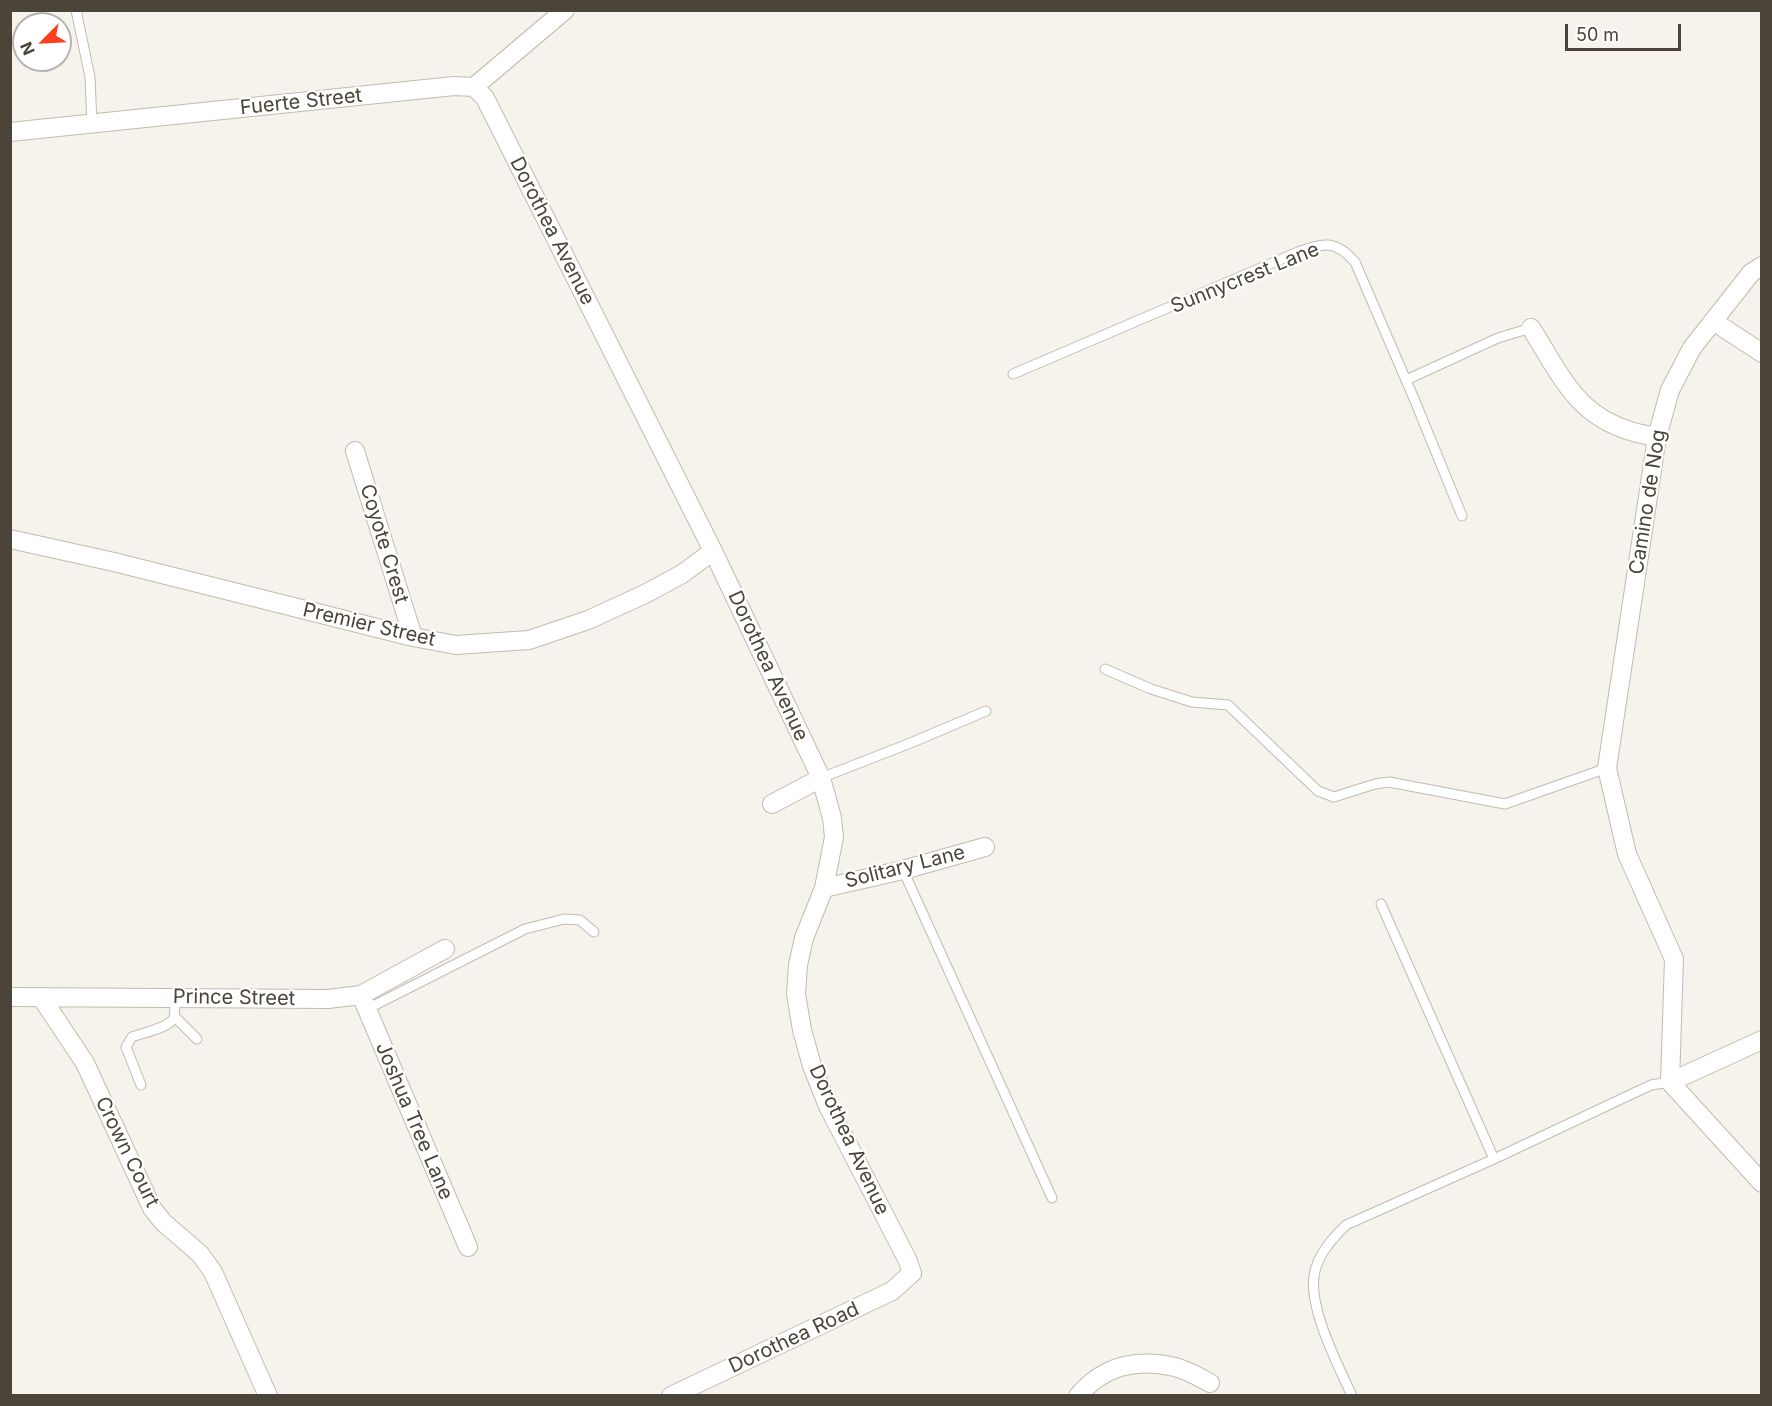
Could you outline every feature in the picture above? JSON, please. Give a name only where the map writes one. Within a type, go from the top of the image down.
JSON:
[{"type":"street","points":[[474,87],[566,10]]},
{"type":"street","name":"Fuerte Street","points":[[10,132],[454,86],[474,87]]},
{"type":"street","name":"Dorothea Avenue","points":[[474,87],[485,98],[713,550],[821,778],[832,818],[834,837],[824,888],[804,938],[798,965],[796,994],[802,1030],[812,1066],[828,1106],[908,1259],[912,1273]]},
{"type":"street","name":"Camino de Nog","points":[[1670,1082],[1674,959],[1627,854],[1607,768],[1657,437],[1670,390],[1692,348],[1751,273],[1761,266]]},
{"type":"street","points":[[1713,321],[1761,353]]},
{"type":"street","points":[[1531,328],[1570,392],[1586,408],[1606,422],[1639,434],[1657,437]]},
{"type":"street","name":"Coyote Crest","points":[[355,451],[413,637]]},
{"type":"street","name":"Premier Street","points":[[10,539],[114,562],[413,637],[456,645],[529,640],[588,620],[682,574],[713,550]]},
{"type":"street","points":[[772,804],[821,778]]},
{"type":"street","name":"Solitary Lane","points":[[824,888],[903,870],[985,847]]},
{"type":"street","name":"Prince Street","points":[[10,997],[328,999],[364,1002],[445,949]]},
{"type":"street","name":"Crown Court","points":[[41,997],[85,1064],[152,1208],[163,1222],[200,1254],[213,1272],[268,1395]]},
{"type":"street","name":"Joshua Tree Lane","points":[[364,1002],[468,1247]]},
{"type":"street","points":[[1761,1040],[1670,1082],[1761,1183]]},
{"type":"street","name":"Dorothea Road","points":[[671,1395],[892,1291],[912,1273]]},
{"type":"street","points":[[1078,1395],[1103,1372],[1121,1366],[1146,1364],[1176,1367],[1209,1383]]},
{"type":"lane","points":[[76,10],[90,77],[92,124]]},
{"type":"lane","name":"Sunnycrest Lane","points":[[1013,374],[1298,252],[1333,244],[1345,251],[1355,262],[1462,516]]},
{"type":"lane","points":[[1406,380],[1498,338],[1531,328]]},
{"type":"lane","points":[[1104,669],[1151,689],[1192,702],[1228,705],[1318,791],[1334,797],[1389,782],[1505,804],[1607,768]]},
{"type":"lane","points":[[821,778],[986,711]]},
{"type":"lane","points":[[903,870],[1052,1198]]},
{"type":"lane","points":[[1381,904],[1494,1159]]},
{"type":"lane","points":[[364,1002],[525,929],[564,919],[580,920],[594,932]]},
{"type":"lane","points":[[174,998],[175,1017],[197,1039]]},
{"type":"lane","points":[[141,1085],[126,1047],[129,1041],[132,1037],[165,1026],[175,1017]]},
{"type":"lane","points":[[1352,1395],[1331,1349],[1313,1291],[1314,1274],[1321,1255],[1346,1225],[1652,1085],[1670,1082]]}]
